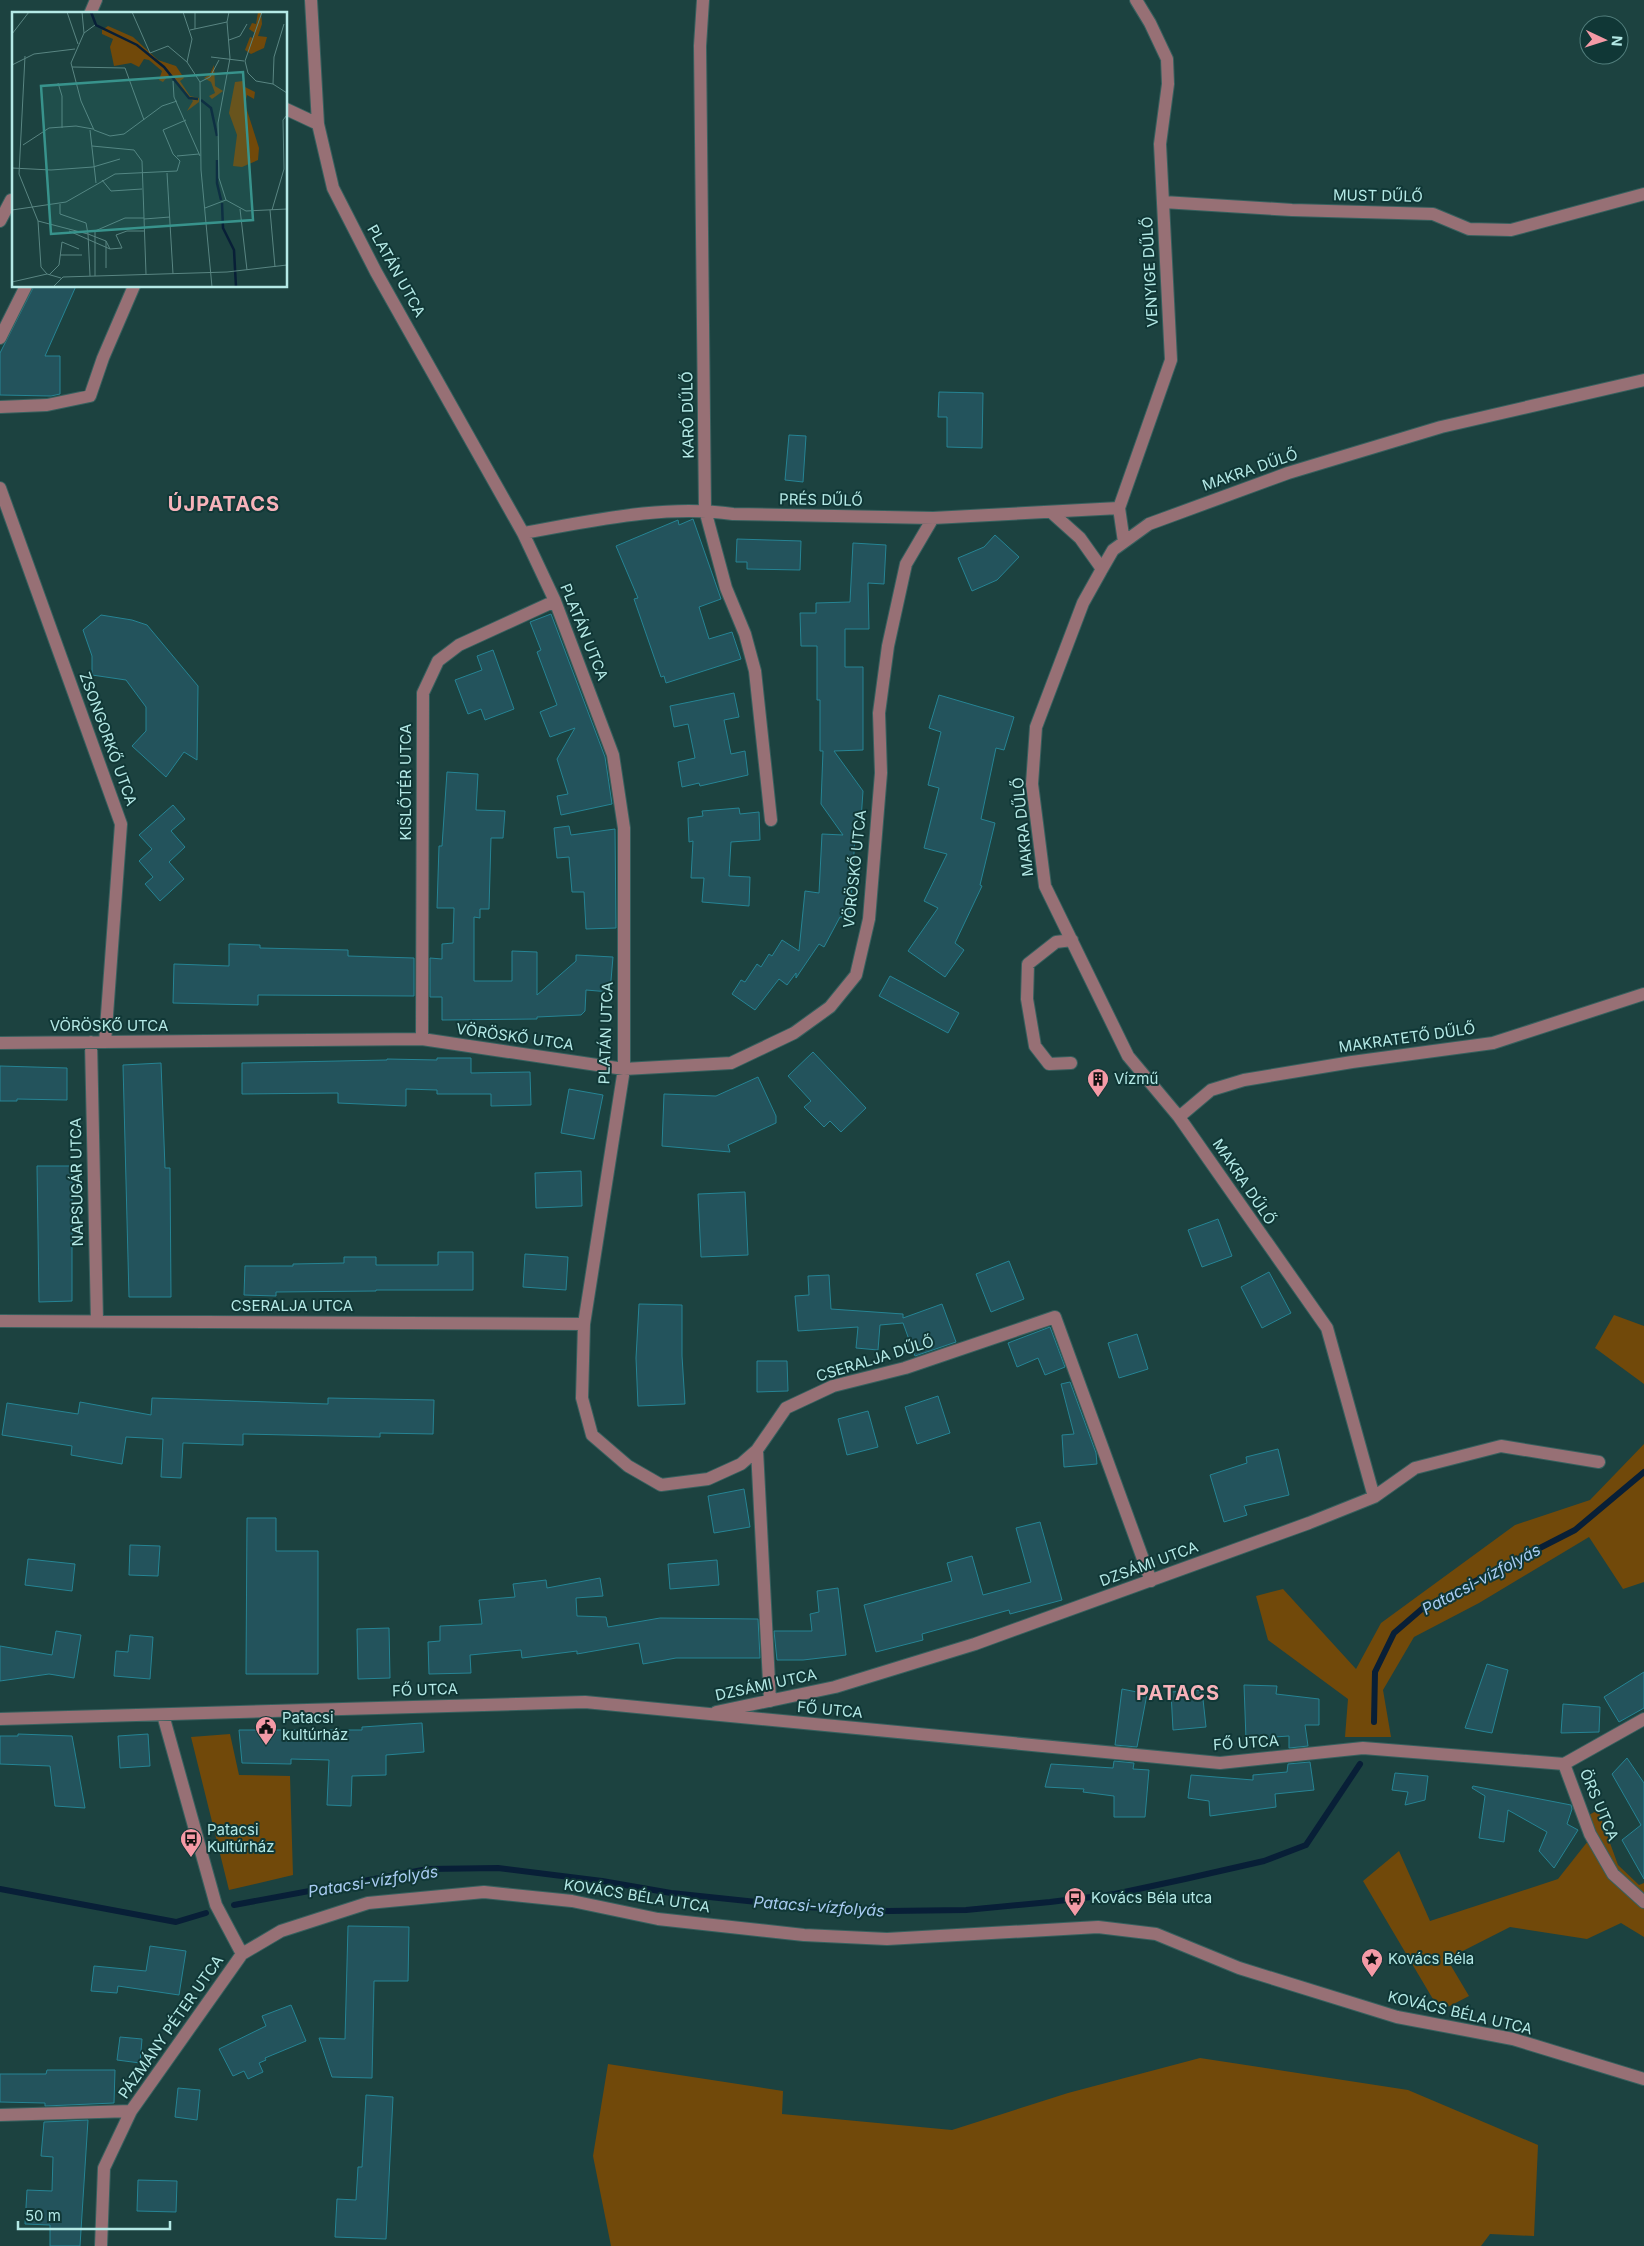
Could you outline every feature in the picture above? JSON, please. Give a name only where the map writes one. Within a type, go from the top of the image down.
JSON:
[{"type":"street","points":[[91,12],[96,0]]},
{"type":"street","name":"PLATÁN UTCA","points":[[311,0],[318,124],[333,188],[376,272],[455,409],[523,533],[555,600],[613,755],[624,828],[624,1069],[584,1324]]},
{"type":"street","name":"KARÓ DŰLŐ","points":[[703,0],[700,46],[705,510],[726,588],[746,634],[755,671],[771,820]]},
{"type":"street","name":"VENYIGE DŰLŐ","points":[[1124,542],[1119,508],[1171,360],[1160,144],[1168,84],[1167,59],[1150,23],[1136,0]]},
{"type":"street","points":[[288,110],[318,124]]},
{"type":"street","name":"MUST DŰLŐ","points":[[1163,202],[1292,210],[1433,214],[1469,230],[1511,230],[1644,194]]},
{"type":"street","points":[[0,220],[12,200]]},
{"type":"street","points":[[0,338],[25,288]]},
{"type":"street","points":[[0,407],[47,405],[90,396],[103,358],[133,288]]},
{"type":"street","name":"MAKRA DŰLŐ","points":[[1374,1497],[1327,1328],[1179,1117],[1128,1056],[1045,886],[1032,784],[1036,727],[1083,603],[1113,550],[1149,524],[1288,473],[1441,427],[1644,380]]},
{"type":"street","name":"ZSONGORKŐ UTCA","points":[[0,488],[121,824],[106,1042]]},
{"type":"street","name":"PRÉS DŰLŐ","points":[[523,533],[612,517],[705,510],[733,514],[933,518],[1119,508]]},
{"type":"street","points":[[1051,512],[1080,538],[1102,569]]},
{"type":"street","name":"VÖRÖSKŐ UTCA","points":[[0,1043],[422,1040],[624,1069],[678,1068],[731,1063],[794,1033],[830,1007],[856,975],[868,918],[881,773],[879,712],[888,646],[906,564],[933,518]]},
{"type":"street","name":"KISLŐTÉR UTCA","points":[[422,1040],[423,693],[438,661],[459,645],[555,600]]},
{"type":"street","points":[[1071,1063],[1049,1064],[1035,1046],[1027,990],[1028,964],[1056,942],[1072,940]]},
{"type":"street","name":"MAKRATETŐ DŰLŐ","points":[[1179,1117],[1211,1090],[1244,1080],[1352,1062],[1493,1043],[1644,994]]},
{"type":"street","name":"NAPSUGÁR UTCA","points":[[91,1042],[96,1321]]},
{"type":"street","name":"CSERALJA DŰLŐ","points":[[584,1324],[582,1398],[592,1435],[628,1466],[661,1485],[708,1479],[742,1464],[757,1450],[786,1408],[833,1386],[905,1368],[1054,1317],[1151,1581]]},
{"type":"street","name":"CSERALJA UTCA","points":[[0,1321],[584,1324]]},
{"type":"street","name":"DZSÁMI UTCA","points":[[704,1715],[835,1687],[975,1644],[1309,1523],[1374,1497],[1415,1468],[1501,1446],[1599,1462]]},
{"type":"street","points":[[757,1450],[770,1701]]},
{"type":"street","name":"FŐ UTCA","points":[[0,1719],[585,1702],[704,1715],[1220,1763],[1363,1748],[1564,1764]]},
{"type":"street","name":"PÁZMÁNY PÉTER UTCA","points":[[101,2246],[104,2168],[131,2111],[242,1954],[216,1905],[163,1715]]},
{"type":"street","points":[[1564,1764],[1644,1719]]},
{"type":"street","name":"ÖRS UTCA","points":[[1564,1764],[1590,1834],[1613,1874],[1644,1902]]},
{"type":"street","name":"KOVÁCS BÉLA UTCA","points":[[242,1954],[281,1931],[368,1903],[484,1892],[572,1901],[658,1919],[804,1935],[887,1939],[1098,1927],[1156,1934],[1239,1968],[1397,2017],[1513,2040],[1644,2079]]},
{"type":"street","points":[[0,2115],[131,2111]]},
{"type":"shaded area","points":[[1614,1315],[1644,1326],[1644,1384],[1595,1348]]},
{"type":"shaded area","points":[[1644,1444],[1644,1582],[1623,1589],[1589,1537],[1479,1603],[1414,1637],[1383,1690],[1391,1737],[1345,1737],[1348,1699],[1268,1640],[1256,1596],[1283,1589],[1356,1669],[1381,1623],[1515,1525],[1590,1500]]},
{"type":"shaded area","points":[[230,1734],[239,1775],[290,1776],[293,1875],[229,1890],[191,1737]]},
{"type":"shaded area","points":[[1598,1810],[1618,1865],[1639,1885],[1644,1883],[1644,1937],[1621,1923],[1587,1939],[1510,1927],[1447,1959],[1469,1996],[1440,2011],[1363,1881],[1399,1851],[1430,1921],[1558,1879],[1588,1841],[1578,1821]]},
{"type":"shaded area","points":[[1200,2058],[1408,2090],[1538,2145],[1534,2236],[1490,2234],[1481,2246],[611,2246],[593,2156],[608,2064],[783,2091],[782,2114],[952,2130],[1068,2093]]},
{"type":"building","points":[[33,288],[75,288],[45,356],[60,356],[60,394],[51,396],[0,395],[0,353]]},
{"type":"building","points":[[939,392],[983,393],[982,448],[947,447],[947,417],[938,417]]},
{"type":"building","points":[[789,435],[806,436],[803,482],[785,480]]},
{"type":"building","points":[[693,519],[721,599],[699,607],[709,639],[732,632],[741,659],[666,683],[664,676],[661,677],[634,599],[638,598],[616,546],[678,520],[679,525]]},
{"type":"building","points":[[995,535],[1019,557],[997,580],[972,591],[958,558],[984,547]]},
{"type":"building","points":[[737,539],[801,541],[800,570],[747,569],[747,562],[736,562]]},
{"type":"building","points":[[853,543],[886,545],[884,584],[868,583],[869,629],[845,629],[845,667],[863,667],[863,750],[834,751],[863,791],[861,820],[856,820],[850,918],[840,917],[824,947],[819,944],[796,978],[796,973],[787,985],[779,979],[755,1010],[732,994],[741,980],[745,982],[757,964],[761,967],[769,954],[772,956],[782,940],[799,951],[805,891],[819,893],[822,834],[843,835],[821,804],[823,751],[820,751],[820,700],[817,700],[817,646],[801,646],[800,613],[816,613],[816,603],[850,602]]},
{"type":"building","points":[[551,614],[605,757],[612,804],[561,815],[557,796],[568,794],[557,759],[575,728],[550,737],[540,712],[557,705],[537,652],[541,650],[530,622]]},
{"type":"building","points":[[101,615],[132,620],[147,625],[198,686],[197,760],[184,752],[166,777],[132,746],[146,731],[146,707],[126,680],[92,675],[92,656],[83,630]]},
{"type":"building","points":[[493,650],[514,709],[485,720],[481,709],[468,714],[455,680],[482,670],[477,656]]},
{"type":"building","points":[[734,693],[739,717],[724,720],[731,754],[745,751],[748,775],[700,786],[699,783],[682,787],[678,762],[695,758],[688,724],[674,727],[670,706]]},
{"type":"building","points":[[939,695],[1014,717],[1004,750],[996,748],[981,819],[995,823],[980,885],[982,886],[955,943],[964,950],[945,977],[908,951],[938,908],[924,901],[947,854],[924,848],[939,788],[928,785],[941,732],[929,728]]},
{"type":"building","points":[[447,772],[478,774],[476,810],[505,811],[503,838],[491,838],[489,909],[480,909],[480,918],[474,917],[474,981],[512,981],[512,951],[537,952],[537,995],[576,961],[576,955],[613,957],[610,992],[586,990],[585,1011],[581,1015],[537,1017],[537,1019],[442,1020],[442,997],[430,997],[430,958],[442,959],[442,944],[453,943],[454,908],[437,908],[439,846],[442,846]]},
{"type":"building","points":[[173,805],[185,819],[171,831],[185,847],[169,862],[184,879],[160,901],[145,884],[153,877],[139,861],[152,849],[139,835]]},
{"type":"building","points":[[739,808],[740,814],[759,812],[760,840],[731,842],[729,876],[750,877],[749,906],[702,902],[704,878],[691,878],[693,841],[689,842],[688,818],[703,816],[702,811]]},
{"type":"building","points":[[569,826],[571,835],[615,829],[616,928],[586,929],[584,892],[572,892],[569,857],[557,858],[554,828]]},
{"type":"building","points":[[229,944],[260,945],[260,948],[348,950],[348,956],[414,958],[414,996],[258,995],[258,1005],[173,1003],[174,964],[229,966]]},
{"type":"building","points":[[890,976],[959,1013],[948,1033],[879,996]]},
{"type":"building","points":[[813,1052],[866,1108],[841,1132],[830,1121],[824,1127],[804,1107],[811,1101],[788,1076]]},
{"type":"building","points":[[437,1058],[471,1058],[471,1073],[530,1072],[531,1105],[491,1106],[491,1094],[437,1094],[437,1090],[406,1089],[406,1106],[338,1103],[338,1093],[242,1094],[242,1063],[387,1059],[437,1060]]},
{"type":"building","points":[[161,1063],[165,1168],[170,1168],[171,1297],[129,1297],[123,1065]]},
{"type":"building","points":[[0,1066],[67,1068],[67,1100],[17,1099],[17,1101],[0,1101]]},
{"type":"building","points":[[758,1077],[776,1116],[776,1123],[728,1145],[730,1152],[662,1146],[664,1094],[716,1096]]},
{"type":"building","points":[[569,1089],[603,1095],[594,1139],[561,1133]]},
{"type":"building","points":[[37,1166],[72,1166],[72,1301],[39,1302]]},
{"type":"building","points":[[581,1171],[582,1206],[536,1208],[535,1173]]},
{"type":"building","points":[[745,1192],[748,1255],[701,1257],[698,1194]]},
{"type":"building","points":[[1218,1219],[1232,1256],[1202,1267],[1188,1230]]},
{"type":"building","points":[[438,1252],[473,1252],[473,1290],[276,1292],[276,1296],[244,1295],[245,1266],[344,1263],[344,1257],[376,1257],[376,1265],[438,1265]]},
{"type":"building","points":[[525,1254],[568,1257],[566,1290],[523,1287]]},
{"type":"building","points":[[1009,1261],[1024,1299],[991,1312],[976,1274]]},
{"type":"building","points":[[1269,1272],[1291,1313],[1262,1328],[1241,1287]]},
{"type":"building","points":[[829,1275],[831,1309],[903,1314],[903,1318],[942,1304],[956,1342],[915,1356],[903,1323],[880,1325],[878,1350],[856,1348],[858,1327],[798,1331],[795,1296],[809,1295],[808,1276]]},
{"type":"building","points":[[639,1304],[682,1305],[682,1356],[685,1404],[638,1406],[636,1358]]},
{"type":"building","points":[[1050,1327],[1065,1367],[1045,1375],[1038,1358],[1017,1367],[1008,1343]]},
{"type":"building","points":[[1137,1334],[1148,1369],[1119,1378],[1108,1343]]},
{"type":"building","points":[[757,1361],[787,1361],[788,1391],[757,1392]]},
{"type":"building","points":[[1070,1382],[1096,1453],[1097,1464],[1064,1467],[1062,1435],[1074,1434],[1061,1384]]},
{"type":"building","points":[[938,1396],[950,1433],[917,1444],[905,1407]]},
{"type":"building","points":[[152,1398],[328,1404],[328,1398],[434,1400],[433,1434],[380,1433],[380,1437],[243,1434],[243,1445],[183,1443],[181,1478],[161,1477],[163,1439],[126,1437],[122,1464],[71,1455],[72,1446],[2,1435],[7,1403],[78,1414],[80,1402],[151,1415]]},
{"type":"building","points":[[868,1411],[878,1447],[847,1455],[838,1419]]},
{"type":"building","points":[[1278,1449],[1289,1495],[1244,1506],[1247,1515],[1224,1522],[1210,1475],[1247,1463],[1246,1457]]},
{"type":"building","points":[[744,1489],[750,1527],[714,1533],[708,1496]]},
{"type":"building","points":[[247,1518],[276,1518],[276,1551],[318,1551],[318,1674],[246,1674]]},
{"type":"building","points":[[1040,1522],[1062,1600],[1010,1614],[1009,1610],[922,1634],[923,1640],[876,1652],[864,1605],[952,1581],[947,1563],[972,1556],[983,1595],[1031,1582],[1016,1528]]},
{"type":"building","points":[[130,1545],[160,1546],[158,1576],[129,1575]]},
{"type":"building","points":[[28,1559],[75,1564],[72,1591],[25,1585]]},
{"type":"building","points":[[717,1560],[719,1585],[670,1589],[668,1564]]},
{"type":"building","points":[[600,1578],[603,1596],[576,1598],[577,1616],[606,1617],[608,1627],[660,1618],[758,1619],[760,1658],[676,1658],[643,1664],[639,1643],[577,1654],[577,1651],[522,1658],[521,1650],[470,1655],[471,1673],[429,1674],[428,1642],[440,1641],[440,1626],[482,1624],[479,1600],[515,1597],[513,1584],[546,1580],[547,1588]]},
{"type":"building","points":[[838,1588],[846,1655],[803,1660],[777,1660],[774,1631],[812,1631],[810,1614],[819,1612],[817,1591]]},
{"type":"building","points":[[389,1628],[390,1678],[358,1679],[357,1629]]},
{"type":"building","points":[[56,1631],[81,1635],[74,1678],[49,1674],[0,1681],[0,1646],[52,1655]]},
{"type":"building","points":[[130,1635],[153,1637],[150,1679],[114,1676],[116,1651],[128,1652]]},
{"type":"building","points":[[1487,1664],[1508,1670],[1492,1733],[1465,1728]]},
{"type":"building","points":[[1644,1672],[1644,1708],[1619,1722],[1604,1697]]},
{"type":"building","points":[[1244,1685],[1277,1686],[1276,1694],[1319,1699],[1319,1725],[1305,1725],[1308,1746],[1289,1748],[1289,1736],[1246,1739]]},
{"type":"building","points":[[1122,1689],[1147,1694],[1137,1747],[1115,1745]]},
{"type":"building","points":[[1202,1690],[1206,1727],[1173,1730],[1171,1692]]},
{"type":"building","points":[[1563,1704],[1600,1707],[1599,1732],[1561,1733]]},
{"type":"building","points":[[422,1723],[424,1752],[386,1755],[386,1775],[352,1776],[351,1806],[327,1805],[329,1760],[291,1759],[291,1764],[242,1763],[239,1730],[362,1730],[362,1727]]},
{"type":"building","points":[[18,1734],[72,1736],[85,1808],[55,1806],[50,1766],[0,1764],[0,1736],[18,1736]]},
{"type":"building","points":[[148,1734],[150,1766],[120,1768],[118,1736]]},
{"type":"building","points":[[1627,1758],[1644,1783],[1644,1879],[1622,1840],[1641,1825],[1612,1774]]},
{"type":"building","points":[[1114,1761],[1134,1763],[1133,1769],[1149,1770],[1145,1817],[1114,1817],[1114,1796],[1083,1792],[1084,1789],[1045,1787],[1051,1764],[1113,1768]]},
{"type":"building","points":[[1310,1762],[1314,1790],[1275,1794],[1276,1807],[1210,1816],[1209,1801],[1188,1798],[1191,1775],[1253,1780],[1253,1775],[1287,1772],[1288,1764]]},
{"type":"building","points":[[1395,1773],[1428,1776],[1425,1800],[1405,1805],[1408,1792],[1392,1790]]},
{"type":"building","points":[[1473,1786],[1571,1805],[1572,1809],[1567,1824],[1578,1830],[1554,1868],[1539,1851],[1547,1832],[1508,1810],[1504,1842],[1479,1838],[1485,1796],[1472,1788]]},
{"type":"building","points":[[348,1926],[409,1927],[408,1981],[374,1981],[372,2078],[332,2077],[319,2038],[345,2039]]},
{"type":"building","points":[[150,1946],[186,1951],[179,1995],[118,1986],[117,1993],[91,1991],[94,1966],[146,1971]]},
{"type":"building","points":[[291,2005],[306,2041],[265,2058],[266,2060],[259,2063],[263,2072],[248,2079],[244,2071],[233,2076],[219,2049],[266,2026],[262,2016]]},
{"type":"building","points":[[120,2037],[142,2039],[140,2063],[117,2060]]},
{"type":"building","points":[[47,2070],[115,2070],[114,2103],[45,2106],[45,2103],[0,2102],[0,2074],[46,2074]]},
{"type":"building","points":[[178,2088],[200,2090],[197,2120],[175,2117]]},
{"type":"building","points":[[366,2095],[393,2097],[386,2239],[335,2237],[337,2199],[356,2200],[358,2167],[362,2167]]},
{"type":"building","points":[[88,2120],[80,2246],[50,2246],[50,2225],[25,2224],[27,2190],[52,2191],[53,2157],[41,2156],[44,2122]]},
{"type":"building","points":[[138,2180],[177,2181],[176,2212],[137,2211]]},
{"type":"waterway","name":"Patacsi-vízfolyás","points":[[1374,1722],[1375,1672],[1394,1633],[1423,1608],[1575,1530],[1644,1472]]},
{"type":"waterway","name":"Patacsi-vízfolyás","points":[[234,1905],[428,1869],[498,1868],[602,1881],[671,1893],[805,1907],[888,1911],[966,1910],[1115,1894],[1264,1861],[1306,1845],[1360,1764]]},
{"type":"waterway","name":"Patacsi-vízfolyás","points":[[0,1889],[176,1922],[206,1913]]},
{"type":"place","name":"Vízmű","points":[[1098,1098]]},
{"type":"place","name":"Patacsi kultúrház","points":[[266,1746]]},
{"type":"place","name":"Patacsi Kultúrház","points":[[191,1858]]},
{"type":"place","name":"Kovács Béla utca","points":[[1075,1917]]},
{"type":"place","name":"Kovács Béla","points":[[1372,1978]]},
{"type":"district","name":"ÚJPATACS","points":[[224,504]]},
{"type":"district","name":"PATACS","points":[[1178,1693]]}]
